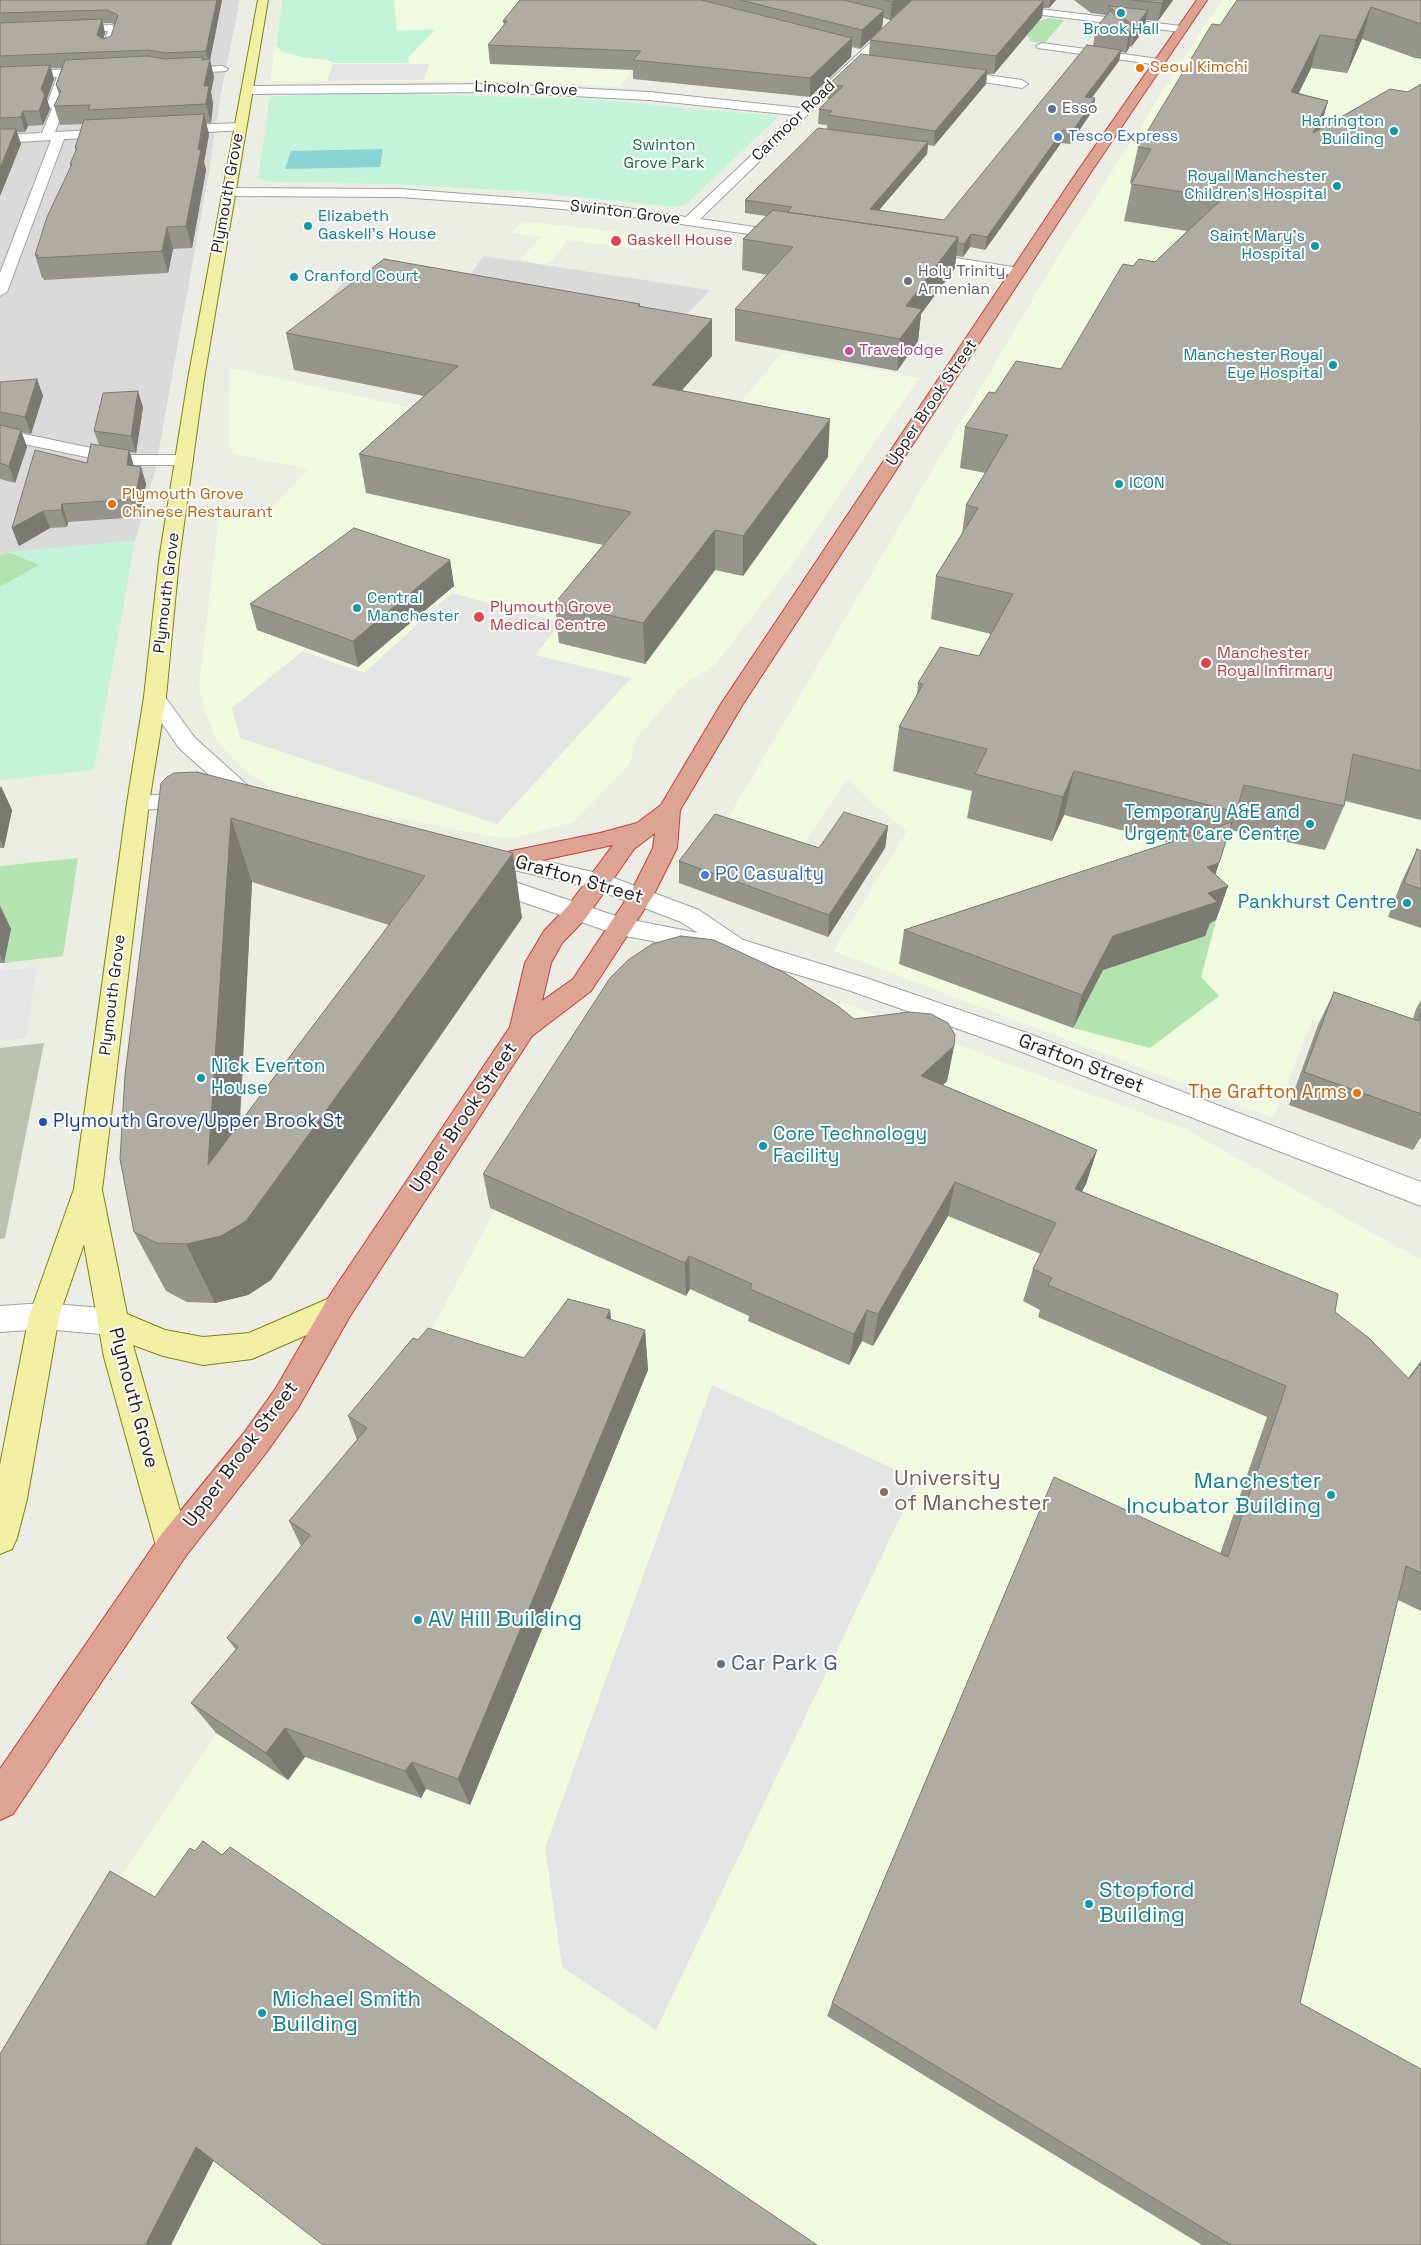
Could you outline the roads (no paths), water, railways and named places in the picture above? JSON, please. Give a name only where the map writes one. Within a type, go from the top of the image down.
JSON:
[{"type":"highway","name":"Upper Brook Street","points":[[523,1029],[538,963],[553,937],[577,912],[626,844],[642,829],[669,810],[732,704],[1202,0]]},
{"type":"highway","name":"Upper Brook Street","points":[[0,1802],[68,1705],[173,1546],[287,1398],[339,1307],[523,1029],[582,985],[619,926],[641,896],[665,848],[669,810]]},
{"type":"highway","points":[[505,860],[600,841],[642,829]]},
{"type":"main road","name":"Plymouth Grove","points":[[0,1538],[10,1499],[44,1316],[88,1189],[138,803],[154,697],[169,560],[228,192],[263,0]]},
{"type":"main road","name":"Plymouth Grove","points":[[88,1189],[112,1322],[126,1380],[173,1546]]},
{"type":"main road","points":[[112,1322],[163,1343],[204,1351],[252,1346],[339,1307]]},
{"type":"street","name":"Carmoor Road","points":[[690,221],[786,130],[887,25],[920,0]]},
{"type":"street","points":[[995,7],[1181,29]]},
{"type":"street","points":[[0,32],[111,28],[114,29],[108,48]]},
{"type":"street","points":[[1042,46],[1159,62]]},
{"type":"street","points":[[856,57],[874,64]]},
{"type":"street","points":[[161,70],[222,69]]},
{"type":"street","points":[[0,76],[113,71]]},
{"type":"street","points":[[936,72],[1022,84]]},
{"type":"street","points":[[2,284],[53,136],[58,108],[53,104],[64,73]]},
{"type":"street","name":"Lincoln Grove","points":[[248,90],[497,88],[649,96],[804,112]]},
{"type":"street","points":[[154,131],[240,127]]},
{"type":"street","points":[[786,130],[800,132]]},
{"type":"street","points":[[0,139],[125,133]]},
{"type":"street","name":"Swinton Grove","points":[[228,192],[409,193],[607,209],[802,238]]},
{"type":"street","points":[[906,254],[1019,272]]},
{"type":"street","points":[[0,434],[125,460],[184,460]]},
{"type":"street","points":[[138,803],[176,801],[273,816],[187,743],[154,697]]},
{"type":"street","name":"Grafton Street","points":[[737,947],[690,916],[598,881],[505,860],[466,867],[510,889],[619,926],[694,942],[737,947],[857,984],[1018,1040],[1421,1194]]},
{"type":"street","points":[[0,1319],[44,1316],[112,1322]]},
{"type":"place","name":"Brook Hall","points":[[1121,13]]},
{"type":"place","name":"Seoul Kimchi","points":[[1140,68]]},
{"type":"place","name":"Esso","points":[[1052,109]]},
{"type":"place","name":"Harrington Building","points":[[1394,131]]},
{"type":"place","name":"Tesco Express","points":[[1058,137]]},
{"type":"place","name":"Royal Manchester Children’s Hospital","points":[[1337,186]]},
{"type":"place","name":"Elizabeth Gaskell's House","points":[[308,226]]},
{"type":"place","name":"Gaskell House","points":[[616,241]]},
{"type":"place","name":"Saint Mary’s Hospital","points":[[1315,246]]},
{"type":"place","name":"Cranford Court","points":[[294,277]]},
{"type":"place","name":"Holy Trinity Armenian","points":[[908,281]]},
{"type":"place","name":"Travelodge","points":[[849,351]]},
{"type":"place","name":"Manchester Royal Eye Hospital","points":[[1333,365]]},
{"type":"place","name":"ICON","points":[[1119,484]]},
{"type":"place","name":"Plymouth Grove Chinese Restaurant","points":[[112,504]]},
{"type":"place","name":"Central Manchester","points":[[357,608]]},
{"type":"place","name":"Plymouth Grove Medical Centre","points":[[479,617]]},
{"type":"place","name":"Manchester Royal Infirmary","points":[[1206,663]]},
{"type":"place","name":"Temporary A&E and Urgent Care Centre","points":[[1310,824]]},
{"type":"place","name":"PC Casualty","points":[[705,875]]},
{"type":"place","name":"Pankhurst Centre","points":[[1407,903]]},
{"type":"place","name":"Nick Everton House","points":[[201,1078]]},
{"type":"place","name":"The Grafton Arms","points":[[1357,1093]]},
{"type":"place","name":"Plymouth Grove/Upper Brook St","points":[[43,1122]]},
{"type":"place","name":"Core Technology Facility","points":[[763,1146]]},
{"type":"place","name":"University of Manchester","points":[[884,1492]]},
{"type":"place","name":"Manchester Incubator Building","points":[[1331,1495]]},
{"type":"place","name":"AV Hill Building","points":[[418,1620]]},
{"type":"place","name":"Car Park G","points":[[721,1664]]},
{"type":"place","name":"Stopford Building","points":[[1089,1904]]},
{"type":"place","name":"Michael Smith Building","points":[[262,2013]]},
{"type":"park label","name":"Swinton Grove Park","points":[[664,155]]}]
